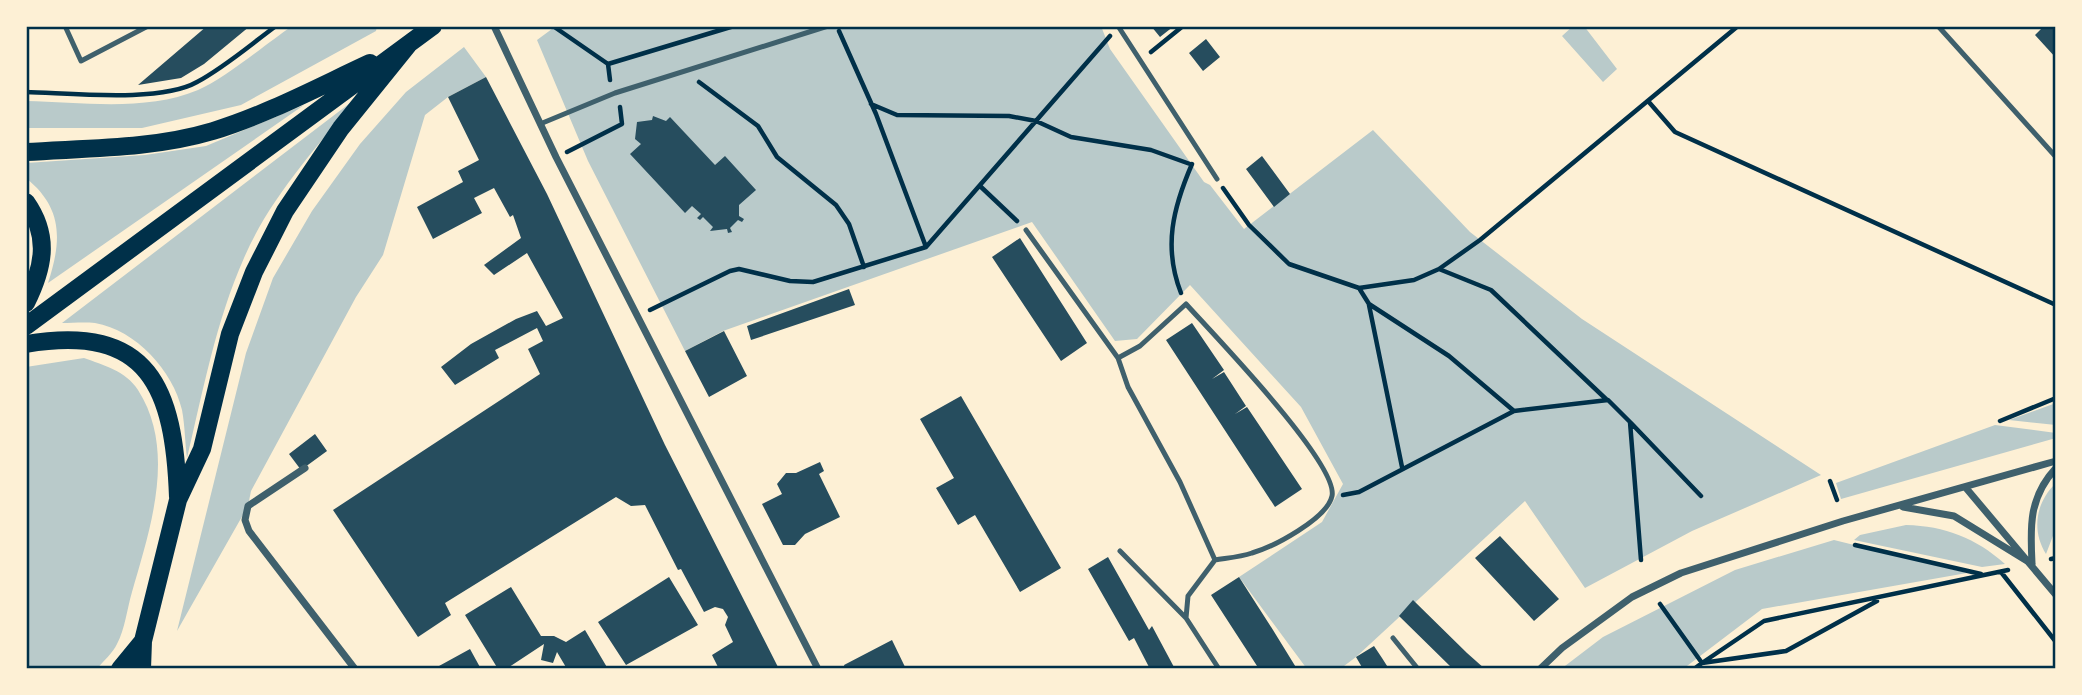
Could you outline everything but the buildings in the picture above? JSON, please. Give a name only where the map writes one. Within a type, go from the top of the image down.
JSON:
[{"type":"main road","points":[[26,326],[433,26]]},
{"type":"main road","points":[[26,152],[141,145],[210,131],[264,113],[408,45]]},
{"type":"main road","points":[[129,667],[143,641],[178,500],[202,449],[230,334],[254,272],[279,223],[341,128],[408,45]]},
{"type":"main road","points":[[26,202],[36,217],[43,240],[40,271],[26,303]]},
{"type":"main road","points":[[26,344],[84,338],[116,348],[140,364],[156,382],[169,413],[177,457],[178,500]]},
{"type":"street","points":[[494,26],[540,124],[818,669]]},
{"type":"street","points":[[1540,669],[1562,648],[1651,585],[1732,555],[2056,461]]},
{"type":"street","points":[[305,468],[248,506],[245,520],[249,531],[355,669]]},
{"type":"street","points":[[2032,564],[2033,503],[2042,483],[2056,468]]},
{"type":"street","points":[[1966,488],[2056,594]]},
{"type":"street","points":[[1901,506],[1954,516],[2032,564]]},
{"type":"lane","points":[[65,26],[81,61],[148,26]]},
{"type":"lane","points":[[540,124],[615,93],[828,26]]},
{"type":"lane","points":[[1118,26],[1217,179]]},
{"type":"lane","points":[[1938,26],[2056,157]]},
{"type":"lane","points":[[1026,230],[1118,358],[1128,387],[1180,482],[1215,560]]},
{"type":"lane","points":[[1118,358],[1140,346],[1186,304],[1309,444],[1330,478],[1332,496],[1319,518],[1253,553],[1215,560],[1188,596],[1186,618]]},
{"type":"lane","points":[[1120,551],[1186,618],[1219,669]]},
{"type":"lane","points":[[1393,638],[1418,669]]},
{"type":"path","points":[[26,92],[129,95],[170,91],[195,83],[276,26]]},
{"type":"path","points":[[552,26],[608,64],[611,81]]},
{"type":"path","points":[[608,64],[734,26]]},
{"type":"path","points":[[837,26],[872,104],[926,247]]},
{"type":"path","points":[[661,305],[739,269],[790,281],[813,282],[926,247],[1118,26]]},
{"type":"path","points":[[1140,60],[1184,26]]},
{"type":"path","points":[[1217,179],[1250,225],[1289,264],[1359,288],[1415,280],[1439,269],[1480,240],[1738,26]]},
{"type":"path","points":[[685,71],[758,126],[777,158],[836,205],[849,224],[864,267]]},
{"type":"path","points":[[1648,101],[1675,132],[2056,305]]},
{"type":"path","points":[[872,104],[897,115],[997,115],[1036,121],[1071,137],[1151,150],[1191,164]]},
{"type":"path","points":[[566,152],[622,124],[620,107]]},
{"type":"path","points":[[1186,304],[1172,270],[1169,237],[1191,164],[1201,157]]},
{"type":"path","points":[[979,186],[1026,230]]},
{"type":"path","points":[[1439,269],[1492,290],[1608,400],[1701,496]]},
{"type":"path","points":[[1359,288],[1368,304],[1402,467]]},
{"type":"path","points":[[1368,304],[1449,356],[1514,411]]},
{"type":"path","points":[[2000,421],[2056,398]]},
{"type":"path","points":[[1332,496],[1359,492],[1402,467],[1514,411],[1608,400]]},
{"type":"path","points":[[1630,422],[1641,560]]},
{"type":"path","points":[[1830,481],[1837,500]]},
{"type":"path","points":[[1855,545],[1981,574]]},
{"type":"path","points":[[1694,669],[1764,621],[2008,570]]},
{"type":"path","points":[[2001,572],[2056,642]]},
{"type":"path","points":[[1702,663],[1786,650],[1881,598]]},
{"type":"path","points":[[1660,604],[1702,663]]},
{"type":"shaded area","points":[[292,26],[377,26],[376,31],[241,105],[142,128],[26,128],[26,101],[135,103],[178,97],[198,90],[232,70]]},
{"type":"shaded area","points":[[556,26],[1101,26],[1110,49],[1204,182],[1210,185],[1244,229],[1373,130],[1470,232],[1582,319],[1821,475],[1692,531],[1585,588],[1525,501],[1356,657],[1340,669],[1307,669],[1239,577],[1322,522],[1343,484],[1301,407],[1190,285],[1137,339],[1115,341],[1032,222],[723,331],[685,351],[588,161],[537,40]]},
{"type":"shaded area","points":[[1573,26],[1584,26],[1617,69],[1603,82],[1562,36]]},
{"type":"shaded area","points":[[464,47],[486,77],[448,97],[425,115],[383,255],[356,297],[251,491],[248,506],[177,631],[246,353],[273,278],[312,211],[360,144],[406,92]]},
{"type":"shaded area","points":[[354,100],[280,195],[254,236],[234,282],[218,331],[187,458],[183,416],[177,395],[150,354],[125,334],[110,327],[95,323],[62,323]]},
{"type":"shaded area","points":[[304,105],[48,283],[56,253],[56,226],[47,201],[26,178],[26,163],[145,155],[206,146]]},
{"type":"shaded area","points":[[84,358],[114,370],[133,383],[150,414],[156,438],[158,464],[152,516],[122,632],[110,654],[97,669],[26,669],[26,367]]},
{"type":"shaded area","points":[[2056,403],[2056,425],[2009,420]]},
{"type":"shaded area","points":[[1995,425],[2056,433],[2056,438],[1841,499],[1836,483]]},
{"type":"shaded area","points":[[2056,483],[2056,528],[2046,554],[2038,535],[2038,517],[2044,499]]},
{"type":"shaded area","points":[[1906,525],[1934,528],[1959,535],[1983,547],[2005,564],[1982,567],[1854,540],[1860,535]]},
{"type":"shaded area","points":[[1834,540],[1967,573],[1762,609],[1683,669],[1561,669],[1603,637],[1735,570]]}]
